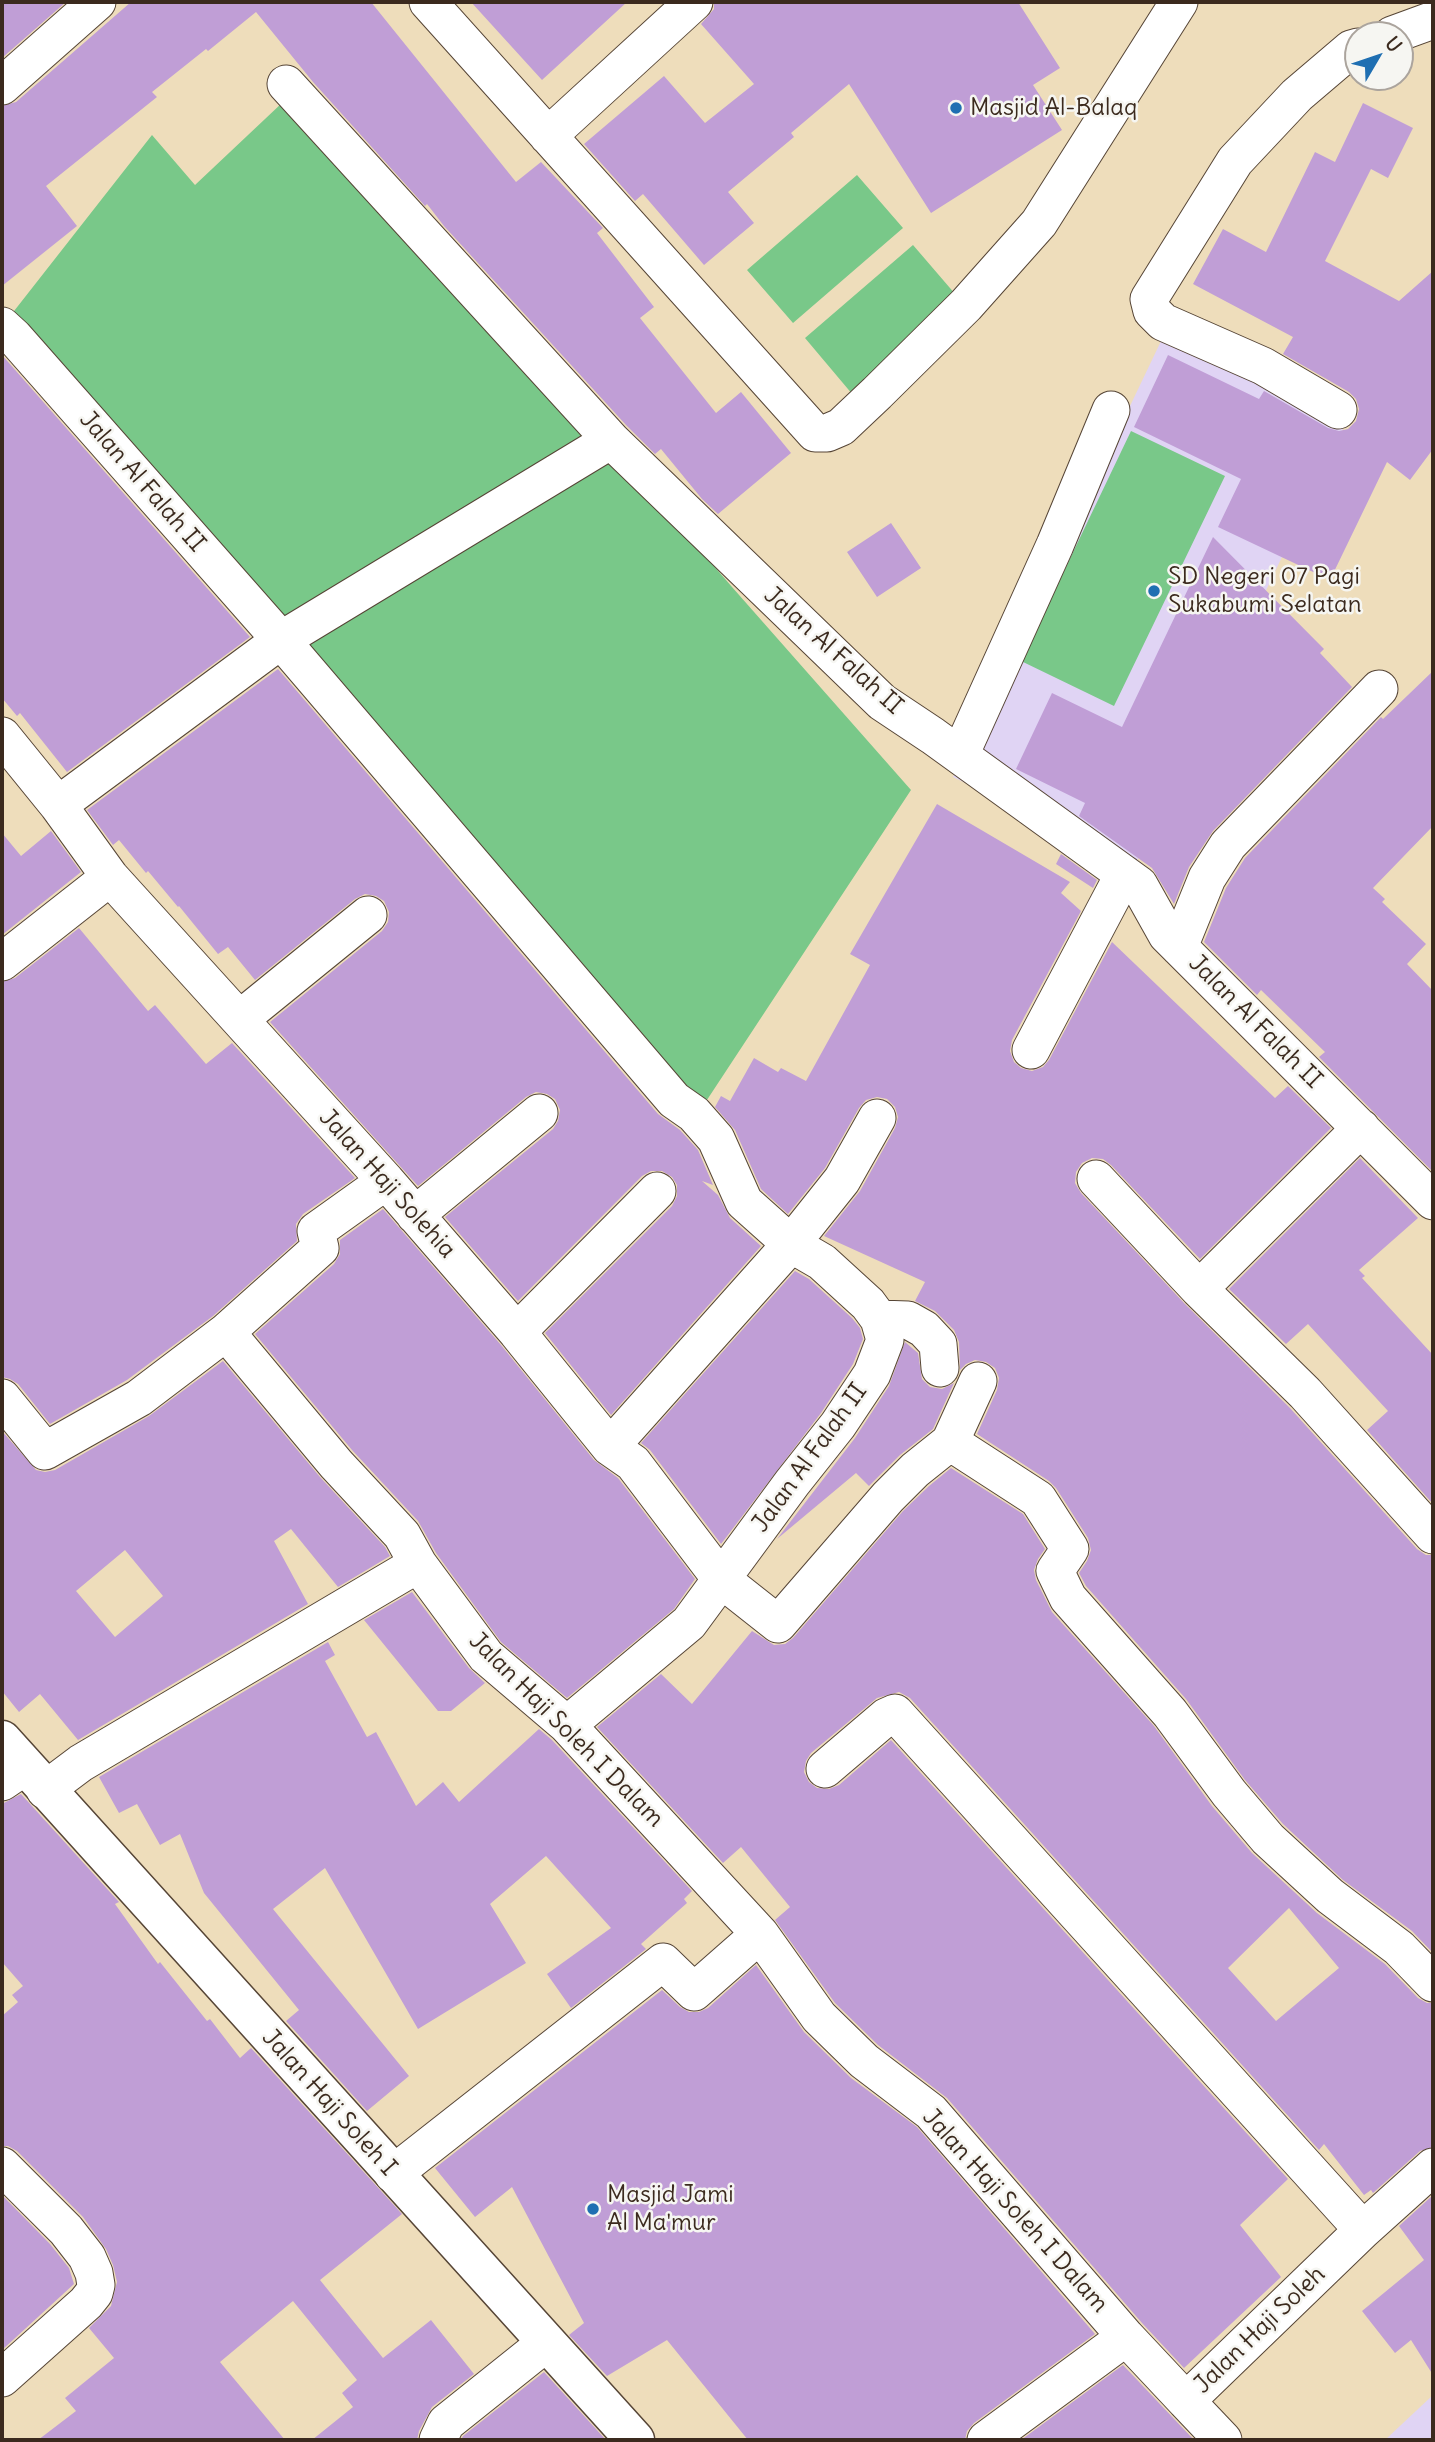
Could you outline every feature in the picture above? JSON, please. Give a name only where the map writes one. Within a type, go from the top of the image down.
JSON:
[{"type":"street","points":[[2,86],[97,2]]},
{"type":"street","points":[[428,2],[815,433],[827,433],[841,427],[966,304],[1039,223],[1179,2]]},
{"type":"street","points":[[548,136],[694,2]]},
{"type":"street","points":[[1414,27],[1433,20]]},
{"type":"street","points":[[1338,410],[1263,366],[1163,322],[1152,311],[1149,299],[1236,161],[1297,95],[1344,55]]},
{"type":"street","name":"Jalan Al Falah II","points":[[286,84],[611,440],[883,702],[947,745],[1139,885],[1167,935],[1433,1201]]},
{"type":"street","name":"Jalan Al Falah II","points":[[2,326],[281,640],[674,1100],[694,1114],[716,1139],[744,1202],[791,1244],[822,1262],[868,1304],[879,1319],[885,1340],[872,1374],[838,1425],[689,1623],[567,1725]]},
{"type":"street","points":[[947,745],[1049,557],[1111,410]]},
{"type":"street","points":[[58,805],[281,640],[611,440]]},
{"type":"street","points":[[1179,947],[1207,878],[1228,845],[1379,690]]},
{"type":"street","name":"Jalan Haji Solehia","points":[[2,736],[58,805],[110,877],[386,1181],[517,1332],[610,1447],[633,1464],[721,1579],[778,1624],[888,1497],[915,1469],[950,1442]]},
{"type":"street","points":[[1031,1050],[1124,874]]},
{"type":"street","points":[[2,962],[110,877]]},
{"type":"street","points":[[240,1019],[368,915]]},
{"type":"street","points":[[415,1215],[539,1113]]},
{"type":"street","points":[[610,1447],[791,1244],[842,1180],[877,1118]]},
{"type":"street","points":[[1199,1289],[1361,1128]]},
{"type":"street","points":[[1096,1179],[1199,1289],[1305,1393],[1433,1535]]},
{"type":"street","points":[[2,1398],[46,1451],[139,1398],[226,1332],[320,1248],[316,1231],[386,1181]]},
{"type":"street","points":[[517,1332],[657,1191]]},
{"type":"street","points":[[879,1319],[908,1321],[924,1329],[938,1344],[940,1368]]},
{"type":"street","name":"Jalan Haji Soleh I Dalam","points":[[226,1332],[336,1464],[402,1535],[418,1564],[486,1656],[567,1725],[760,1934],[819,2017],[863,2061],[932,2112],[1126,2337]]},
{"type":"street","points":[[978,1381],[950,1442],[1038,1499],[1070,1549],[1055,1571],[1068,1598],[1170,1713],[1229,1793],[1268,1839],[1330,1896],[1399,1948],[1433,1983]]},
{"type":"street","points":[[18,1770],[81,1763],[418,1564]]},
{"type":"street","points":[[825,1769],[886,1717],[895,1713],[1363,2230]]},
{"type":"street","name":"Jalan Haji Soleh I","points":[[18,1770],[122,1873],[635,2440]]},
{"type":"street","points":[[393,2174],[663,1962],[694,1992],[760,1934]]},
{"type":"street","points":[[2,2166],[66,2230],[87,2257],[96,2285],[94,2293],[86,2303],[2,2378]]},
{"type":"street","name":"Jalan Haji Soleh","points":[[1126,2337],[1186,2401],[1363,2230],[1433,2167]]},
{"type":"street","points":[[986,2440],[1126,2337]]},
{"type":"street","points":[[438,2440],[446,2423],[546,2343]]},
{"type":"street","points":[[1186,2401],[1223,2440]]},
{"type":"shaded area","name":"SD Negeri 07 Pagi Sukabumi Selatan","points":[[1172,318],[1354,406],[1135,865],[953,777]]},
{"type":"shaded area","points":[[1433,2395],[1433,2440],[1385,2440]]},
{"type":"green space","points":[[300,86],[732,587],[911,790],[701,1109],[7,320],[152,135],[195,185]]},
{"type":"green space","points":[[857,175],[903,228],[793,323],[747,270]]},
{"type":"green space","points":[[913,245],[962,302],[853,395],[805,338]]},
{"type":"green space","points":[[1131,431],[1225,476],[1114,706],[1021,661]]},
{"type":"building","points":[[2,2],[66,2],[2,58]]},
{"type":"building","points":[[131,2],[371,2],[516,182],[541,162],[603,228],[597,233],[654,307],[640,318],[716,413],[741,392],[791,453],[718,514],[702,499],[661,449],[655,454],[626,425],[313,82],[256,12],[152,92],[157,97],[46,186],[77,226],[2,286],[2,106],[16,102]]},
{"type":"building","points":[[471,2],[627,2],[542,80]]},
{"type":"building","points":[[714,2],[1018,2],[1060,68],[1033,85],[1062,130],[931,213],[849,84],[791,133],[794,137],[728,192],[754,223],[704,265],[643,194],[635,201],[584,144],[664,76],[705,123],[754,84],[701,24],[714,9]]},
{"type":"building","points":[[1363,103],[1413,128],[1388,178],[1371,169],[1325,261],[1399,301],[1433,271],[1433,449],[1410,480],[1387,462],[1330,580],[1218,527],[1241,479],[1134,427],[1168,355],[1259,399],[1264,391],[1328,428],[1339,431],[1348,429],[1356,421],[1359,409],[1356,399],[1349,392],[1283,354],[1293,337],[1193,284],[1223,229],[1266,252],[1315,152],[1335,162]]},
{"type":"building","points":[[2,355],[250,637],[67,772],[20,713],[17,716],[2,698]]},
{"type":"building","points":[[891,523],[921,568],[877,597],[847,552]]},
{"type":"building","points":[[1213,537],[1324,649],[1320,653],[1352,687],[1213,831],[1189,867],[1174,904],[1152,868],[1079,816],[1085,803],[1016,769],[1052,693],[1122,727]]},
{"type":"building","points":[[278,669],[658,1114],[680,1130],[698,1150],[713,1185],[702,1181],[718,1195],[730,1218],[761,1246],[611,1415],[545,1333],[672,1206],[677,1196],[677,1185],[672,1177],[662,1171],[651,1171],[642,1176],[518,1301],[445,1217],[553,1129],[560,1110],[555,1099],[536,1092],[526,1097],[418,1186],[270,1022],[382,931],[388,922],[389,912],[384,901],[365,894],[355,899],[255,980],[228,947],[218,954],[119,840],[113,845],[87,810]]},
{"type":"building","points":[[1433,671],[1433,826],[1373,888],[1385,899],[1382,902],[1426,944],[1407,964],[1433,991],[1433,1172],[1319,1057],[1325,1052],[1261,990],[1257,995],[1204,942],[1226,888],[1245,858],[1381,717],[1383,719]]},
{"type":"building","points":[[937,804],[1070,882],[1061,893],[1081,911],[1012,1040],[1010,1051],[1014,1062],[1021,1068],[1032,1071],[1043,1067],[1049,1060],[1112,942],[1275,1098],[1288,1086],[1331,1128],[1200,1259],[1103,1159],[1092,1158],[1082,1163],[1076,1172],[1075,1183],[1081,1193],[1184,1303],[1290,1408],[1417,1549],[1426,1555],[1433,1555],[1433,1953],[1412,1931],[1343,1880],[1283,1824],[1245,1780],[1186,1699],[1086,1586],[1079,1573],[1091,1550],[1088,1538],[1056,1488],[977,1434],[997,1390],[999,1378],[995,1368],[986,1362],[975,1360],[960,1370],[959,1342],[954,1330],[935,1311],[915,1301],[925,1282],[824,1236],[860,1191],[895,1128],[898,1117],[895,1107],[887,1099],[877,1097],[866,1100],[825,1168],[788,1214],[761,1189],[735,1130],[715,1107],[721,1096],[730,1101],[754,1058],[778,1072],[781,1068],[806,1081],[870,965],[850,954]]},
{"type":"building","points":[[51,831],[81,872],[2,935],[2,833],[21,856]]},
{"type":"building","points":[[1061,854],[1097,880],[1093,888],[1056,864]]},
{"type":"building","points":[[79,928],[148,1011],[155,1005],[206,1064],[232,1043],[355,1178],[303,1214],[296,1224],[297,1241],[213,1316],[127,1380],[50,1424],[18,1384],[2,1377],[2,982],[15,978]]},
{"type":"building","points":[[1360,1158],[1418,1218],[1359,1270],[1365,1276],[1362,1278],[1433,1355],[1433,1504],[1367,1430],[1388,1411],[1308,1324],[1286,1344],[1229,1289]]},
{"type":"building","points":[[383,1209],[501,1345],[594,1460],[618,1478],[695,1579],[674,1609],[567,1698],[501,1642],[436,1553],[418,1521],[352,1450],[255,1334],[334,1264],[340,1254],[340,1240]]},
{"type":"building","points":[[795,1271],[809,1279],[852,1318],[860,1328],[863,1339],[853,1364],[821,1413],[721,1544],[650,1450],[641,1443]]},
{"type":"building","points":[[905,1342],[918,1353],[922,1379],[930,1387],[942,1389],[954,1383],[933,1429],[900,1455],[869,1486],[856,1473],[777,1539],[855,1438],[889,1386]]},
{"type":"building","points":[[223,1361],[390,1556],[338,1587],[291,1529],[274,1541],[308,1604],[78,1740],[40,1694],[19,1712],[2,1691],[2,1431],[36,1470],[45,1472],[55,1470],[149,1416]],"holes":[[[125,1550],[163,1596],[115,1637],[76,1591]]]},
{"type":"building","points":[[951,1468],[1023,1514],[1045,1549],[1034,1570],[1036,1580],[1052,1612],[1154,1726],[1212,1806],[1252,1853],[1317,1913],[1385,1964],[1418,1998],[1433,2003],[1433,2147],[1420,2151],[1373,2193],[1371,2190],[1364,2195],[1324,2144],[1319,2150],[910,1698],[899,1692],[877,1698],[811,1753],[804,1772],[809,1782],[817,1788],[829,1789],[839,1785],[891,1740],[1288,2179],[1240,2225],[1281,2277],[1184,2368],[947,2098],[878,2045],[835,2003],[775,1920],[790,1907],[741,1847],[723,1863],[597,1727],[661,1674],[692,1704],[752,1631],[774,1645],[785,1644],[903,1511]],"holes":[[[1289,1908],[1339,1968],[1276,2021],[1228,1968]]]},
{"type":"building","points":[[412,1592],[469,1668],[485,1683],[451,1711],[438,1711],[364,1620]]},
{"type":"building","points":[[328,1642],[335,1655],[325,1661],[367,1737],[376,1732],[416,1806],[443,1782],[459,1802],[539,1729],[692,1891],[684,1899],[687,1903],[641,1944],[646,1949],[571,2008],[547,1974],[611,1928],[546,1856],[490,1904],[526,1963],[418,2029],[325,1868],[273,1909],[409,2076],[367,2111],[286,2021],[299,2010],[204,1893],[180,1834],[160,1845],[137,1804],[119,1813],[99,1777]]},
{"type":"building","points":[[21,1794],[119,1902],[115,1904],[158,1964],[160,1962],[207,2021],[210,2019],[240,2058],[251,2048],[402,2214],[320,2280],[383,2358],[431,2320],[474,2374],[432,2407],[417,2440],[312,2440],[353,2407],[342,2393],[357,2380],[293,2301],[220,2362],[285,2440],[38,2440],[76,2411],[65,2398],[114,2358],[89,2328],[111,2306],[117,2282],[106,2249],[83,2217],[17,2151],[2,2146],[2,2016],[18,2002],[12,1995],[23,1986],[2,1962],[2,1804]]},
{"type":"building","points":[[756,1965],[804,2032],[851,2078],[917,2127],[1095,2334],[974,2423],[967,2431],[965,2440],[748,2440],[667,2340],[607,2376],[569,2335],[584,2323],[512,2187],[475,2217],[435,2168],[662,1990],[680,2007],[689,2012],[699,2012],[708,2008]]},
{"type":"building","points":[[2,2195],[50,2244],[69,2268],[74,2284],[2,2350]]},
{"type":"building","points":[[1433,2195],[1433,2375],[1411,2340],[1395,2353],[1362,2311],[1424,2260],[1399,2226]]},
{"type":"building","points":[[1123,2365],[1194,2440],[1021,2440]]},
{"type":"building","points":[[544,2372],[606,2440],[461,2440],[463,2436]]},
{"type":"place","name":"Masjid Al-Balaq","points":[[956,108]]},
{"type":"place","name":"SD Negeri 07 Pagi Sukabumi Selatan","points":[[1154,591]]},
{"type":"place","name":"Masjid Jami Al Ma'mur","points":[[593,2209]]}]
